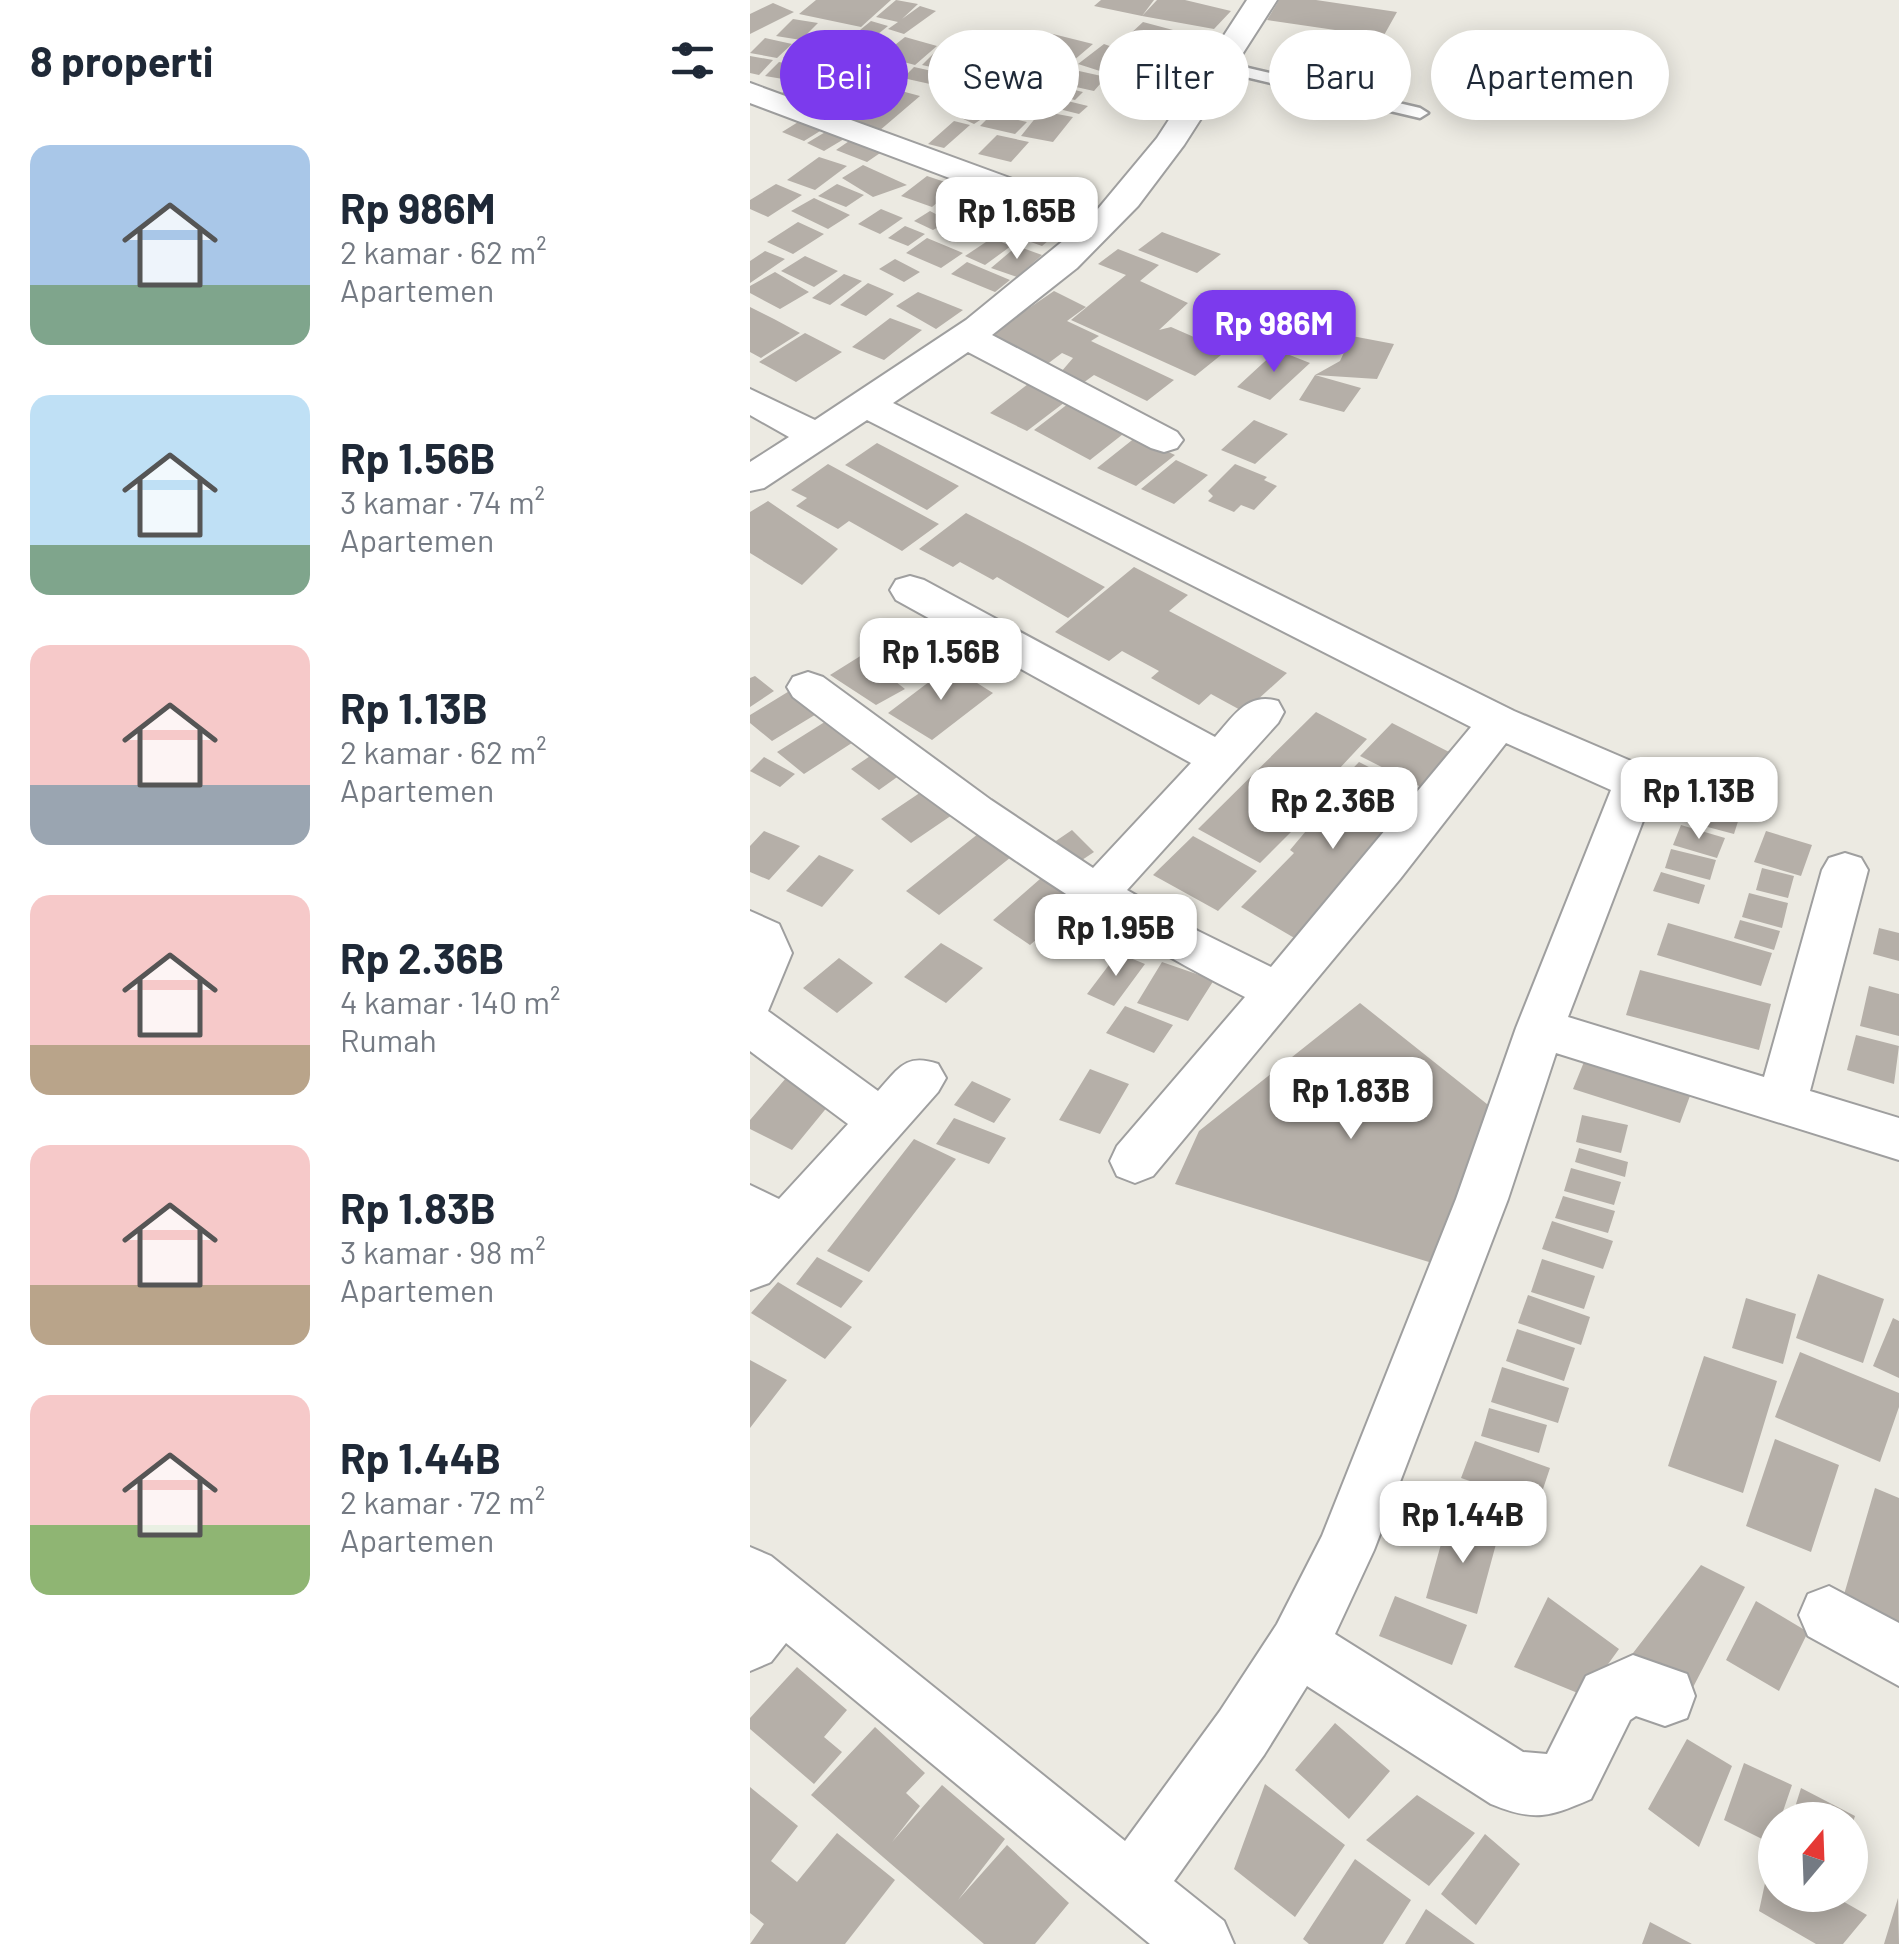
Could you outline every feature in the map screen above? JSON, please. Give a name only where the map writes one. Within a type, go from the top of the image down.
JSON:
[{"type":"street","points":[[1242,30],[1262,0]]},
{"type":"street","points":[[750,92],[1104,224]]},
{"type":"street","points":[[750,479],[1032,287],[1104,224],[1156,161],[1183,120]]},
{"type":"street","points":[[964,335],[1164,440]]},
{"type":"street","points":[[865,404],[1499,722],[1622,775],[1634,788],[1540,1028],[1482,1199],[1352,1531],[1298,1645],[1242,1732],[1130,1888]]},
{"type":"street","points":[[759,416],[816,436]]},
{"type":"street","points":[[910,590],[1221,760]]},
{"type":"street","points":[[808,687],[971,808],[1096,893],[1154,929],[1279,992]]},
{"type":"street","points":[[1096,893],[1262,712]]},
{"type":"street","points":[[1135,1161],[1499,722]]},
{"type":"street","points":[[1782,1100],[1844,870]]},
{"type":"street","points":[[750,930],[762,937],[768,953],[750,998]]},
{"type":"street","points":[[750,1025],[882,1122]]},
{"type":"street","points":[[1540,1028],[1899,1139]]},
{"type":"street","points":[[761,1235],[882,1122],[921,1078]]},
{"type":"street","points":[[760,1607],[1201,1944]]},
{"type":"street","points":[[1829,1615],[1899,1656]]},
{"type":"street","points":[[1298,1645],[1514,1782],[1543,1787],[1568,1776],[1608,1698],[1632,1684],[1666,1696]]},
{"type":"lane","points":[[1249,73],[1420,113]]},
{"type":"building","points":[[816,0],[891,0],[861,27],[799,14]]},
{"type":"building","points":[[896,0],[918,4],[902,19],[920,6],[936,11],[908,31],[888,29],[898,22],[876,17]]},
{"type":"building","points":[[1101,0],[1154,0],[1142,16],[1094,6]]},
{"type":"building","points":[[1157,0],[1185,0],[1231,11],[1214,29],[1142,16]]},
{"type":"building","points":[[1279,0],[1316,0],[1397,12],[1387,30],[1335,30],[1267,20]]},
{"type":"building","points":[[773,3],[794,12],[750,34],[750,14]]},
{"type":"building","points":[[793,19],[818,23],[811,30],[782,30]]},
{"type":"building","points":[[871,21],[888,26],[883,30],[860,30]]},
{"type":"building","points":[[1143,22],[1173,30],[1134,30]]},
{"type":"building","points":[[765,38],[780,41],[777,58],[750,53]]},
{"type":"building","points":[[908,38],[928,43],[928,54],[915,65],[908,63]]},
{"type":"building","points":[[1079,40],[1093,44],[1079,56]]},
{"type":"building","points":[[1099,48],[1099,71],[1079,63]]},
{"type":"building","points":[[750,56],[773,60],[759,75],[750,73]]},
{"type":"building","points":[[779,62],[780,62],[780,78],[765,76]]},
{"type":"building","points":[[914,67],[928,70],[928,84],[908,79]]},
{"type":"building","points":[[1079,71],[1099,75],[1094,91],[1079,88]]},
{"type":"building","points":[[908,93],[920,96],[908,106]]},
{"type":"building","points":[[801,120],[825,128],[804,141],[782,132]]},
{"type":"building","points":[[851,120],[892,120],[879,131]]},
{"type":"building","points":[[986,120],[1027,122],[1015,134],[980,126]]},
{"type":"building","points":[[1034,120],[1071,120],[1053,142],[1021,136]]},
{"type":"building","points":[[954,121],[970,125],[944,148],[928,144]]},
{"type":"building","points":[[832,128],[849,136],[824,151],[807,143]]},
{"type":"building","points":[[997,135],[1029,142],[1011,162],[978,154]]},
{"type":"building","points":[[855,137],[886,149],[867,162],[836,150]]},
{"type":"building","points":[[819,157],[847,166],[815,190],[787,180]]},
{"type":"building","points":[[863,165],[907,185],[873,197],[842,178]]},
{"type":"building","points":[[927,176],[957,186],[932,207],[901,196]]},
{"type":"building","points":[[972,182],[1004,192],[985,209],[952,199]]},
{"type":"building","points":[[776,184],[802,195],[768,217],[750,209],[750,200]]},
{"type":"building","points":[[837,184],[864,195],[846,207],[818,196]]},
{"type":"building","points":[[1009,194],[1032,201],[1006,225],[983,217]]},
{"type":"building","points":[[814,198],[850,215],[828,229],[791,211]]},
{"type":"building","points":[[881,209],[903,218],[880,234],[858,224]]},
{"type":"building","points":[[930,211],[949,221],[933,230],[914,221]]},
{"type":"building","points":[[1024,217],[1061,230],[1042,246],[1005,233]]},
{"type":"building","points":[[798,222],[824,234],[793,254],[767,242]]},
{"type":"building","points":[[905,226],[925,234],[908,246],[888,238]]},
{"type":"building","points":[[1162,232],[1221,254],[1197,273],[1138,250]]},
{"type":"building","points":[[927,238],[963,253],[941,268],[906,253]]},
{"type":"building","points":[[992,238],[1011,246],[985,265],[965,256]]},
{"type":"building","points":[[1017,246],[1042,255],[1017,277],[991,268]]},
{"type":"building","points":[[1118,249],[1159,265],[1140,281],[1188,303],[1159,330],[1171,327],[1226,351],[1195,376],[1071,320],[1126,275],[1098,264]]},
{"type":"building","points":[[765,251],[785,259],[750,283],[750,261]]},
{"type":"building","points":[[805,256],[838,271],[814,287],[781,271]]},
{"type":"building","points":[[895,259],[920,272],[904,282],[879,269]]},
{"type":"building","points":[[967,262],[1010,280],[995,292],[951,274]]},
{"type":"building","points":[[775,272],[809,292],[780,309],[750,293],[750,286]]},
{"type":"building","points":[[844,274],[862,281],[830,305],[812,298]]},
{"type":"building","points":[[868,283],[894,294],[866,316],[840,305]]},
{"type":"building","points":[[1054,291],[1086,307],[1067,321],[1099,336],[1091,341],[1174,380],[1147,401],[1094,375],[1083,383],[1061,372],[1073,358],[1062,353],[1042,368],[984,339]]},
{"type":"building","points":[[918,292],[963,310],[936,329],[896,306]]},
{"type":"building","points":[[750,307],[800,333],[761,358],[750,352]]},
{"type":"building","points":[[890,318],[922,330],[884,360],[852,347]]},
{"type":"building","points":[[805,333],[842,352],[796,382],[759,362]]},
{"type":"building","points":[[1336,333],[1394,344],[1377,379],[1315,375],[1340,361],[1347,346],[1331,343]]},
{"type":"building","points":[[1277,350],[1310,363],[1270,400],[1237,387]]},
{"type":"building","points":[[1315,375],[1361,388],[1344,412],[1299,400]]},
{"type":"building","points":[[1032,381],[1069,399],[1027,431],[990,413]]},
{"type":"building","points":[[1073,400],[1132,427],[1090,460],[1034,430]]},
{"type":"building","points":[[1254,420],[1288,434],[1255,464],[1221,450]]},
{"type":"building","points":[[1136,437],[1175,455],[1136,486],[1097,468]]},
{"type":"building","points":[[877,443],[959,486],[927,510],[845,465]]},
{"type":"building","points":[[1176,460],[1208,475],[1174,504],[1141,489]]},
{"type":"building","points":[[828,464],[939,524],[902,551],[849,521],[838,529],[796,506],[807,498],[791,490]]},
{"type":"building","points":[[1235,464],[1267,477],[1264,480],[1277,486],[1254,510],[1241,505],[1234,512],[1208,501],[1213,496],[1208,491]]},
{"type":"building","points":[[768,501],[838,549],[802,585],[750,553],[750,512]]},
{"type":"building","points":[[966,513],[1105,587],[1068,618],[997,577],[993,580],[960,562],[953,567],[919,549]]},
{"type":"building","points":[[1134,567],[1188,595],[1169,611],[1287,673],[1244,712],[1211,694],[1199,705],[1151,678],[1159,671],[1122,651],[1109,661],[1055,632]]},
{"type":"building","points":[[862,655],[905,689],[876,705],[830,675]]},
{"type":"building","points":[[950,666],[993,693],[932,740],[888,713]]},
{"type":"building","points":[[755,676],[774,691],[750,707],[750,678]]},
{"type":"building","points":[[791,690],[818,713],[772,741],[750,723],[750,715]]},
{"type":"building","points":[[1316,712],[1367,739],[1310,800],[1306,798],[1281,823],[1294,829],[1260,863],[1198,829]]},
{"type":"building","points":[[831,718],[858,739],[804,774],[777,752]]},
{"type":"building","points":[[1392,723],[1457,756],[1425,789],[1360,756]]},
{"type":"building","points":[[879,750],[907,770],[879,790],[851,769]]},
{"type":"building","points":[[764,757],[795,774],[780,787],[750,771]]},
{"type":"building","points":[[1359,762],[1422,794],[1303,943],[1241,907],[1294,853],[1290,850],[1337,794],[1331,791]]},
{"type":"building","points":[[927,788],[958,811],[911,843],[881,819]]},
{"type":"building","points":[[1693,799],[1741,812],[1734,834],[1685,821]]},
{"type":"building","points":[[1681,825],[1725,838],[1717,858],[1673,845]]},
{"type":"building","points":[[983,830],[1016,853],[939,915],[906,891]]},
{"type":"building","points":[[1072,830],[1094,852],[1073,866],[1047,847]]},
{"type":"building","points":[[764,831],[800,846],[769,880],[750,872],[750,846]]},
{"type":"building","points":[[1766,831],[1812,845],[1801,876],[1754,862]]},
{"type":"building","points":[[1193,836],[1257,871],[1218,911],[1153,875]]},
{"type":"building","points":[[1671,849],[1716,860],[1710,880],[1665,868]]},
{"type":"building","points":[[819,855],[854,870],[822,907],[786,891]]},
{"type":"building","points":[[1762,868],[1794,876],[1788,898],[1756,890]]},
{"type":"building","points":[[1048,872],[1086,896],[1030,945],[993,920]]},
{"type":"building","points":[[1661,872],[1705,885],[1699,904],[1653,891]]},
{"type":"building","points":[[1749,893],[1788,903],[1782,928],[1742,917]]},
{"type":"building","points":[[1740,920],[1780,931],[1774,950],[1734,938]]},
{"type":"building","points":[[1668,923],[1772,953],[1761,986],[1657,955]]},
{"type":"building","points":[[1879,928],[1899,933],[1899,961],[1873,954]]},
{"type":"building","points":[[941,943],[983,968],[946,1003],[904,977]]},
{"type":"building","points":[[1118,953],[1145,964],[1114,1006],[1087,994]]},
{"type":"building","points":[[839,958],[873,983],[837,1013],[803,988]]},
{"type":"building","points":[[1162,962],[1214,980],[1188,1021],[1137,1003]]},
{"type":"building","points":[[1640,970],[1771,1004],[1759,1050],[1626,1015]]},
{"type":"building","points":[[1869,986],[1899,994],[1899,1036],[1860,1026]]},
{"type":"building","points":[[1360,1003],[1497,1112],[1442,1266],[1175,1184],[1199,1131]]},
{"type":"building","points":[[1125,1006],[1173,1025],[1154,1053],[1106,1033]]},
{"type":"building","points":[[1856,1035],[1899,1046],[1894,1084],[1847,1070]]},
{"type":"building","points":[[1588,1052],[1694,1085],[1680,1123],[1573,1089]]},
{"type":"building","points":[[1090,1069],[1129,1084],[1100,1134],[1059,1120]]},
{"type":"building","points":[[786,1078],[833,1100],[792,1150],[750,1129],[750,1120]]},
{"type":"building","points":[[972,1081],[1011,1099],[994,1123],[954,1105]]},
{"type":"building","points":[[1582,1115],[1628,1125],[1621,1153],[1576,1142]]},
{"type":"building","points":[[954,1118],[1006,1138],[989,1164],[936,1144]]},
{"type":"building","points":[[914,1139],[956,1159],[869,1272],[827,1251]]},
{"type":"building","points":[[1579,1148],[1628,1162],[1625,1177],[1575,1162]]},
{"type":"building","points":[[1571,1168],[1621,1182],[1614,1205],[1564,1191]]},
{"type":"building","points":[[1563,1196],[1615,1211],[1608,1233],[1555,1218]]},
{"type":"building","points":[[1552,1221],[1613,1241],[1603,1269],[1542,1249]]},
{"type":"building","points":[[817,1257],[863,1281],[841,1308],[796,1284]]},
{"type":"building","points":[[1542,1259],[1595,1276],[1584,1309],[1531,1292]]},
{"type":"building","points":[[1818,1274],[1884,1299],[1863,1363],[1796,1338]]},
{"type":"building","points":[[778,1282],[852,1327],[825,1359],[751,1313]]},
{"type":"building","points":[[1528,1295],[1590,1317],[1581,1345],[1518,1323]]},
{"type":"building","points":[[1746,1298],[1796,1314],[1783,1364],[1732,1348]]},
{"type":"building","points":[[1893,1318],[1899,1321],[1899,1378],[1873,1366]]},
{"type":"building","points":[[1517,1329],[1575,1348],[1564,1381],[1506,1361]]},
{"type":"building","points":[[1800,1352],[1899,1393],[1899,1407],[1880,1462],[1775,1417]]},
{"type":"building","points":[[1704,1356],[1777,1381],[1743,1493],[1668,1466]]},
{"type":"building","points":[[750,1360],[787,1380],[750,1428]]},
{"type":"building","points":[[1502,1367],[1569,1388],[1558,1423],[1491,1402]]},
{"type":"building","points":[[1489,1408],[1547,1425],[1539,1453],[1481,1436]]},
{"type":"building","points":[[1775,1439],[1839,1465],[1811,1552],[1746,1526]]},
{"type":"building","points":[[1475,1441],[1550,1468],[1538,1504],[1461,1478]]},
{"type":"building","points":[[1466,1486],[1527,1506],[1517,1534],[1456,1514]]},
{"type":"building","points":[[1875,1488],[1899,1498],[1899,1630],[1843,1598]]},
{"type":"building","points":[[1448,1519],[1499,1533],[1477,1614],[1426,1598]]},
{"type":"building","points":[[1701,1565],[1745,1587],[1688,1697],[1633,1653]]},
{"type":"building","points":[[1395,1596],[1467,1625],[1452,1665],[1379,1636]]},
{"type":"building","points":[[1548,1597],[1619,1649],[1585,1696],[1514,1667]]},
{"type":"building","points":[[1756,1601],[1808,1632],[1779,1691],[1726,1660]]},
{"type":"building","points":[[797,1667],[847,1710],[824,1737],[842,1752],[814,1784],[750,1729],[750,1718]]},
{"type":"building","points":[[1335,1723],[1390,1771],[1349,1819],[1295,1770]]},
{"type":"building","points":[[875,1727],[925,1773],[906,1793],[920,1806],[892,1842],[942,1785],[1005,1839],[958,1900],[1007,1845],[1069,1903],[1035,1944],[984,1944],[811,1795]]},
{"type":"building","points":[[1687,1739],[1732,1766],[1699,1847],[1648,1809]]},
{"type":"building","points":[[1744,1763],[1792,1785],[1786,1802],[1758,1802],[1758,1837],[1724,1820]]},
{"type":"building","points":[[1265,1784],[1345,1845],[1295,1917],[1234,1869]]},
{"type":"building","points":[[750,1787],[798,1826],[771,1861],[797,1882],[837,1833],[895,1880],[845,1944],[750,1944],[764,1924],[750,1913]]},
{"type":"building","points":[[1801,1788],[1828,1802],[1797,1802]]},
{"type":"building","points":[[1417,1795],[1475,1833],[1429,1886],[1366,1840]]},
{"type":"building","points":[[1485,1834],[1520,1864],[1476,1925],[1441,1894]]},
{"type":"building","points":[[1355,1859],[1411,1900],[1383,1944],[1309,1944],[1303,1939]]},
{"type":"building","points":[[1898,1898],[1899,1944],[1884,1944]]},
{"type":"building","points":[[1426,1909],[1475,1944],[1405,1944]]},
{"type":"building","points":[[1761,1912],[1867,1915],[1843,1944],[1816,1944]]},
{"type":"building","points":[[1650,1922],[1692,1944],[1642,1944]]}]
